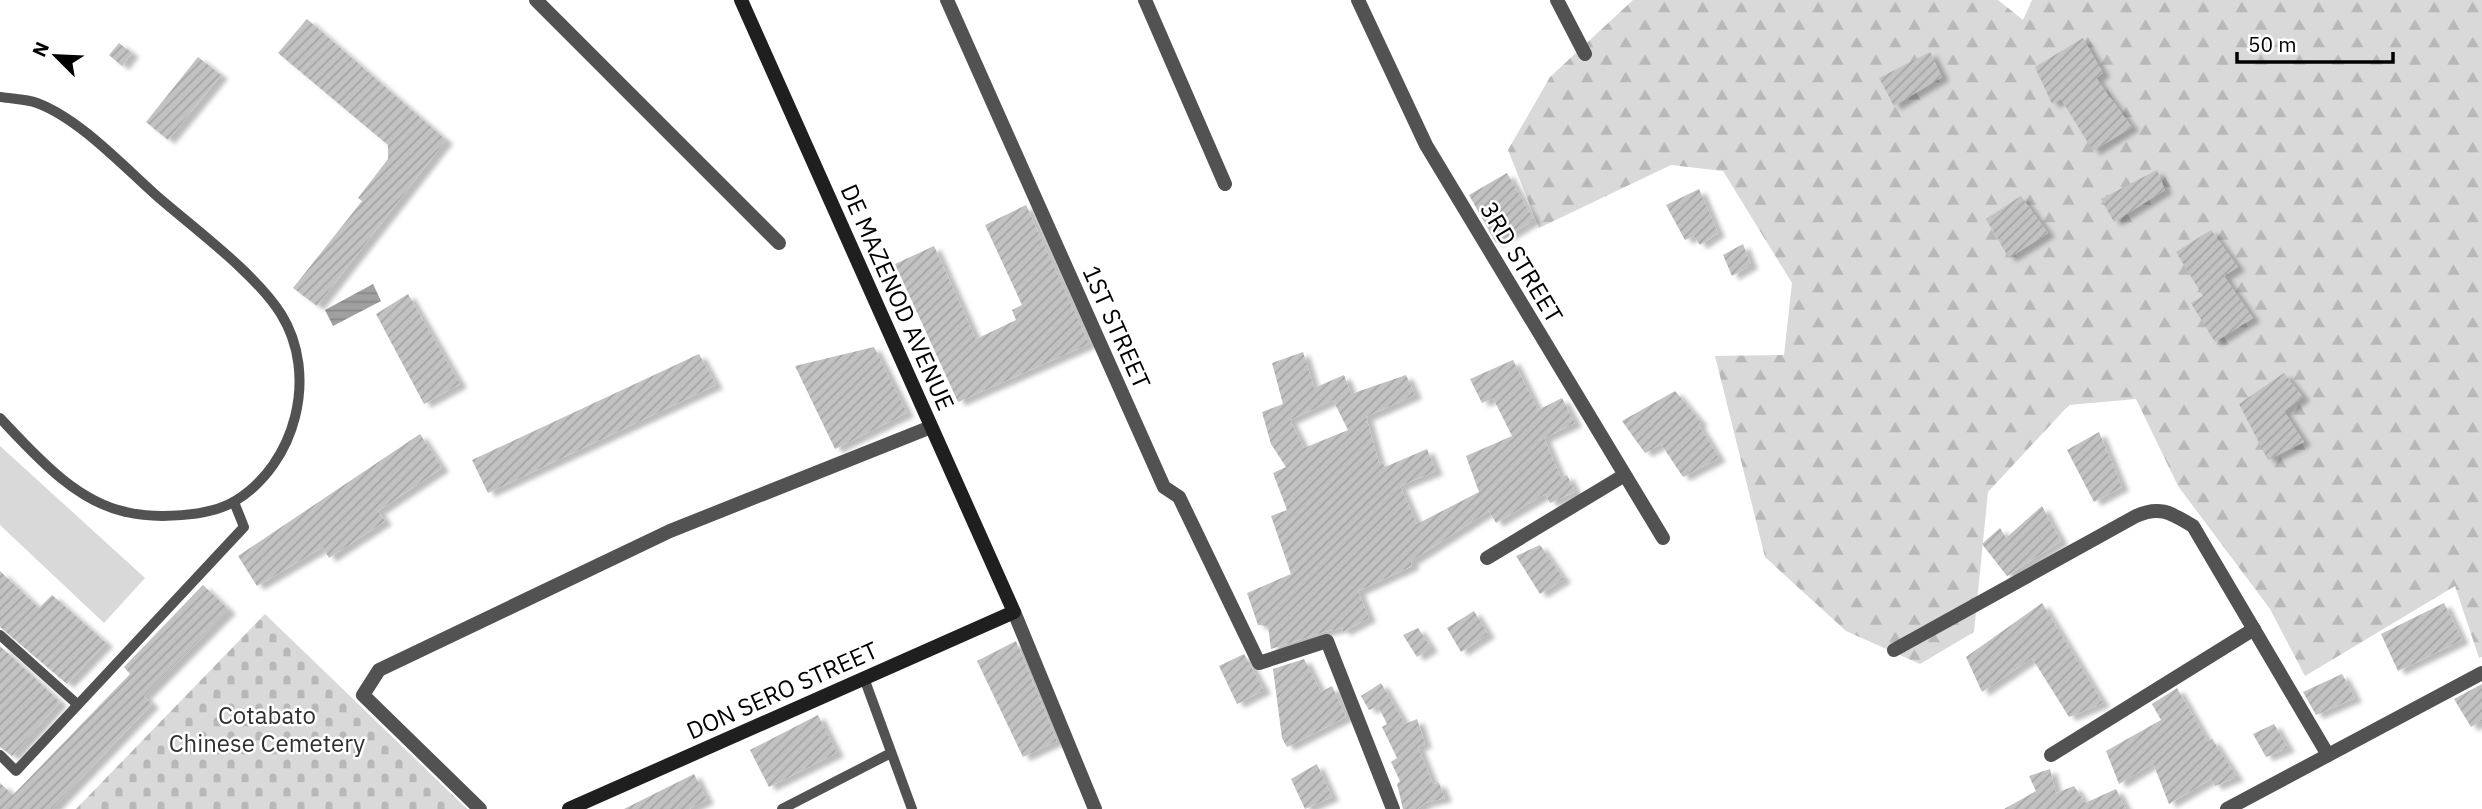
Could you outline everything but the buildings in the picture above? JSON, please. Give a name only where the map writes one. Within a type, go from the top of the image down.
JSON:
[{"type":"main road","name":"DE MAZENOD AVENUE","points":[[741,0],[1014,612]]},
{"type":"main road","name":"DON SERO STREET","points":[[569,809],[1014,612]]},
{"type":"street","points":[[537,0],[779,243]]},
{"type":"street","name":"1ST STREET","points":[[947,0],[1164,487],[1180,497],[1259,663],[1327,641],[1393,809]]},
{"type":"street","points":[[1145,0],[1225,184]]},
{"type":"street","name":"3RD STREET","points":[[1357,0],[1426,145],[1662,538]]},
{"type":"street","points":[[1557,0],[1585,54]]},
{"type":"street","points":[[480,809],[363,695],[379,670],[670,531],[931,427]]},
{"type":"street","points":[[1487,558],[1623,476]]},
{"type":"street","points":[[1894,650],[2151,509],[2173,514],[2193,527],[2328,755]]},
{"type":"street","points":[[1014,612],[1095,809]]},
{"type":"street","points":[[2050,755],[2253,629]]},
{"type":"street","points":[[2227,809],[2482,673]]},
{"type":"lane","points":[[0,97],[36,103],[82,132],[257,286],[281,314],[295,349],[300,378],[298,406],[285,445],[265,476],[234,502],[196,512],[161,517],[125,512],[104,505],[69,484],[0,418]]},
{"type":"lane","points":[[0,755],[16,771],[244,527],[234,502]]},
{"type":"lane","points":[[0,635],[77,704]]},
{"type":"lane","points":[[864,678],[912,809]]},
{"type":"lane","points":[[782,809],[891,753]]},
{"type":"green space","points":[[1633,0],[1998,0],[2023,20],[2032,0],[2482,0],[2482,657],[2479,658],[2455,586],[2305,676],[2270,609],[2178,486],[2136,399],[2069,405],[1988,492],[1974,632],[1920,664],[1846,631],[1765,557],[1715,356],[1784,355],[1792,283],[1723,171],[1671,165],[1539,228],[1508,150],[1550,77]]},
{"type":"green space","points":[[0,446],[145,578],[104,623],[0,525]]},
{"type":"green space","name":"Cotabato Chinese Cemetery","points":[[265,614],[467,809],[76,809]]},
{"type":"shaded area","points":[[373,284],[381,301],[333,326],[325,310]]}]
